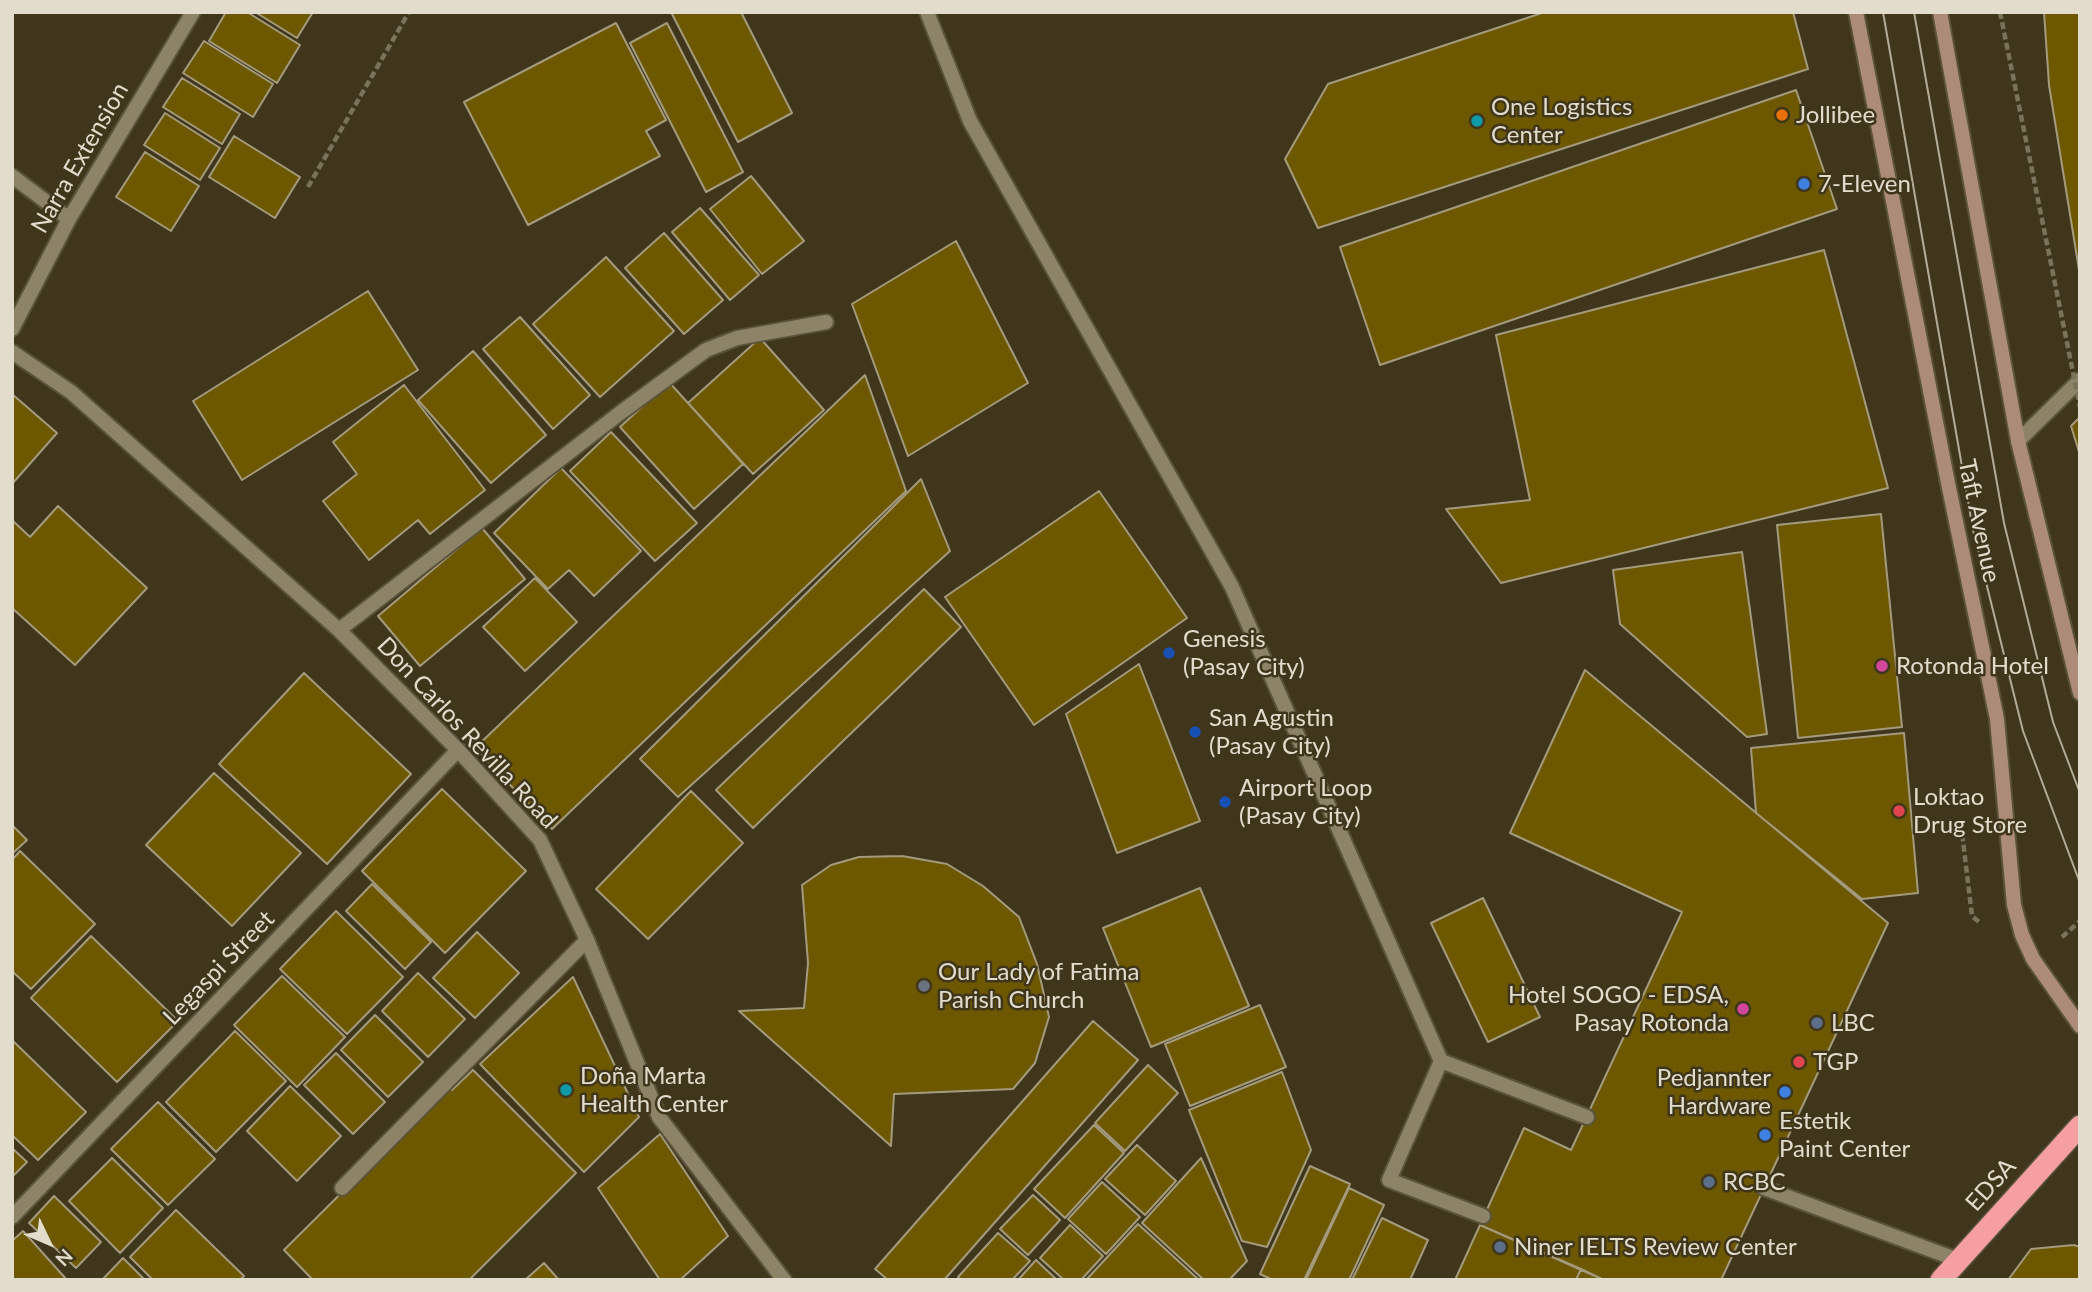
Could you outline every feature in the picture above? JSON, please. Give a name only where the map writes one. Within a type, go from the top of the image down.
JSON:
[{"type":"highway","name":"EDSA","points":[[1941,1280],[2080,1126]]},
{"type":"main road","name":"Taft Avenue","points":[[1856,12],[1997,719],[2014,905],[2022,935],[2034,958],[2080,1026]]},
{"type":"main road","points":[[1940,12],[2018,441],[2080,693]]},
{"type":"street","name":"Narra Extension","points":[[12,329],[69,219],[193,12]]},
{"type":"street","points":[[928,12],[970,121],[1232,587],[1441,1062],[1587,1117]]},
{"type":"street","points":[[12,176],[69,219]]},
{"type":"street","points":[[340,630],[620,413],[706,351],[737,338],[826,322]]},
{"type":"street","name":"Don Carlos Revilla Road","points":[[12,352],[71,393],[340,630],[458,750],[540,840],[587,940],[659,1117],[784,1280]]},
{"type":"street","points":[[2018,441],[2080,380]]},
{"type":"street","name":"Legaspi Street","points":[[12,1217],[458,750]]},
{"type":"street","points":[[342,1188],[587,940]]},
{"type":"street","points":[[1441,1062],[1389,1180],[1483,1216]]},
{"type":"street","points":[[1764,1188],[1958,1260]]},
{"type":"path","points":[[308,187],[409,12]]},
{"type":"path","points":[[2000,12],[2080,407]]},
{"type":"path","points":[[1961,824],[1972,916]]},
{"type":"building","points":[[226,12],[247,12],[300,45],[277,83],[209,41]]},
{"type":"building","points":[[255,12],[313,12],[297,38]]},
{"type":"building","points":[[671,12],[741,12],[792,113],[738,142]]},
{"type":"building","name":"One Logistics Center","points":[[1545,12],[1793,12],[1808,69],[1318,228],[1285,159],[1328,84]]},
{"type":"building","points":[[2044,12],[2080,12],[2080,276],[2049,85]]},
{"type":"building","points":[[616,23],[666,120],[646,131],[660,156],[528,225],[464,102]]},
{"type":"building","points":[[667,23],[743,172],[706,192],[630,43]]},
{"type":"building","points":[[204,41],[273,84],[253,117],[183,73]]},
{"type":"building","points":[[182,78],[240,114],[222,144],[163,107]]},
{"type":"building","points":[[1796,90],[1837,209],[1380,365],[1340,247]]},
{"type":"building","points":[[165,113],[220,148],[200,180],[144,145]]},
{"type":"building","points":[[234,136],[300,177],[275,218],[209,177]]},
{"type":"building","points":[[145,152],[199,186],[171,231],[116,197]]},
{"type":"building","points":[[751,176],[804,241],[762,274],[710,209]]},
{"type":"building","points":[[700,208],[759,275],[730,300],[672,232]]},
{"type":"building","points":[[664,233],[723,300],[684,334],[625,268]]},
{"type":"building","points":[[956,241],[1028,383],[908,456],[852,304]]},
{"type":"building","points":[[1824,250],[1888,488],[1501,583],[1446,509],[1530,500],[1496,335]]},
{"type":"building","points":[[606,257],[674,331],[600,397],[533,324]]},
{"type":"building","points":[[368,291],[418,370],[242,480],[193,401]]},
{"type":"building","points":[[520,317],[590,395],[553,429],[483,349]]},
{"type":"building","points":[[760,338],[824,410],[753,474],[688,403]]},
{"type":"building","points":[[473,351],[546,435],[491,483],[418,400]]},
{"type":"building","points":[[865,375],[906,491],[552,829],[475,748]]},
{"type":"building","points":[[669,382],[743,464],[694,509],[620,427]]},
{"type":"building","points":[[404,385],[485,490],[430,534],[418,520],[369,560],[323,501],[357,474],[333,442]]},
{"type":"building","points":[[12,394],[57,433],[12,484]]},
{"type":"building","points":[[2080,417],[2080,455],[2071,426]]},
{"type":"building","points":[[611,432],[697,523],[655,561],[570,471]]},
{"type":"building","points":[[561,468],[641,551],[594,596],[569,570],[548,589],[494,533]]},
{"type":"building","points":[[921,479],[950,551],[678,797],[640,759]]},
{"type":"building","points":[[1099,491],[1187,618],[1034,725],[945,597]]},
{"type":"building","points":[[58,506],[147,588],[75,665],[12,608],[12,520],[30,537]]},
{"type":"building","points":[[1881,514],[1902,727],[1798,738],[1777,525]]},
{"type":"building","points":[[482,528],[525,579],[420,666],[378,616]]},
{"type":"building","points":[[1742,552],[1767,734],[1747,737],[1620,624],[1613,570]]},
{"type":"building","points":[[535,578],[577,622],[525,671],[483,627]]},
{"type":"building","points":[[924,589],[961,627],[753,828],[716,790]]},
{"type":"building","points":[[1139,664],[1200,821],[1117,853],[1066,714]]},
{"type":"building","name":"Hotel SOGO - EDSA, Pasay Rotonda","points":[[1585,670],[1888,923],[1721,1280],[1604,1280],[1480,1225],[1524,1128],[1571,1150],[1682,912],[1510,833]]},
{"type":"building","points":[[304,673],[411,774],[327,864],[219,764]]},
{"type":"building","points":[[1904,733],[1918,893],[1862,899],[1756,813],[1751,748]]},
{"type":"building","points":[[214,773],[301,853],[232,926],[146,845]]},
{"type":"building","points":[[442,789],[526,871],[445,953],[362,871]]},
{"type":"building","points":[[691,791],[743,843],[648,939],[596,889]]},
{"type":"building","points":[[12,825],[27,840],[12,854]]},
{"type":"building","points":[[20,851],[95,924],[31,989],[12,971],[12,860]]},
{"type":"building","name":"Our Lady of Fatima Parish Church","points":[[902,856],[947,864],[983,886],[1019,917],[1037,964],[1049,1017],[1035,1063],[1013,1089],[894,1094],[891,1146],[739,1011],[804,1008],[808,963],[802,885],[831,865],[859,857]]},
{"type":"building","points":[[372,884],[431,942],[405,969],[346,911]]},
{"type":"building","points":[[1200,888],[1249,1006],[1151,1047],[1103,928]]},
{"type":"building","points":[[1483,898],[1540,1017],[1488,1042],[1431,923]]},
{"type":"building","points":[[336,911],[403,977],[347,1034],[280,969]]},
{"type":"building","points":[[477,932],[519,973],[475,1018],[433,978]]},
{"type":"building","points":[[91,936],[178,1021],[117,1082],[31,998]]},
{"type":"building","points":[[418,973],[465,1019],[428,1057],[382,1011]]},
{"type":"building","points":[[282,976],[345,1037],[297,1087],[234,1025]]},
{"type":"building","name":"Doña Marta Health Center","points":[[573,977],[639,1117],[584,1172],[480,1064]]},
{"type":"building","points":[[1260,1005],[1286,1067],[1190,1106],[1165,1044]]},
{"type":"building","points":[[375,1015],[423,1062],[388,1097],[341,1050]]},
{"type":"building","points":[[1093,1021],[1138,1060],[944,1280],[888,1280],[875,1269]]},
{"type":"building","points":[[235,1031],[286,1081],[216,1152],[166,1102]]},
{"type":"building","points":[[12,1040],[86,1112],[38,1160],[12,1135]]},
{"type":"building","points":[[336,1053],[385,1102],[353,1134],[304,1085]]},
{"type":"building","points":[[1148,1065],[1178,1093],[1125,1151],[1095,1123]]},
{"type":"building","points":[[473,1070],[576,1173],[469,1280],[313,1280],[284,1250],[449,1086],[452,1090]]},
{"type":"building","points":[[1282,1072],[1311,1150],[1267,1247],[1242,1241],[1189,1110]]},
{"type":"building","points":[[290,1086],[341,1136],[297,1181],[247,1131]]},
{"type":"building","points":[[158,1102],[215,1159],[168,1205],[111,1149]]},
{"type":"building","points":[[1094,1125],[1124,1153],[1065,1218],[1034,1189]]},
{"type":"building","points":[[660,1134],[728,1236],[680,1280],[660,1280],[598,1188]]},
{"type":"building","points":[[1137,1145],[1176,1181],[1145,1215],[1105,1179]]},
{"type":"building","points":[[12,1148],[27,1162],[12,1177]]},
{"type":"building","points":[[112,1158],[163,1208],[120,1253],[69,1201]]},
{"type":"building","points":[[1201,1158],[1247,1261],[1229,1280],[1204,1280],[1142,1223]]},
{"type":"building","points":[[1310,1166],[1350,1184],[1304,1280],[1273,1280],[1260,1274]]},
{"type":"building","points":[[1102,1182],[1140,1217],[1106,1254],[1068,1219]]},
{"type":"building","points":[[1349,1188],[1384,1205],[1349,1280],[1306,1280]]},
{"type":"building","points":[[1033,1195],[1060,1220],[1028,1255],[1000,1229]]},
{"type":"building","points":[[54,1196],[101,1242],[76,1268],[29,1223]]},
{"type":"building","points":[[176,1210],[244,1276],[240,1280],[153,1280],[130,1257]]},
{"type":"building","points":[[1382,1218],[1428,1240],[1410,1280],[1352,1280]]},
{"type":"building","points":[[1138,1224],[1199,1280],[1086,1280]]},
{"type":"building","points":[[1070,1225],[1103,1256],[1081,1280],[1064,1280],[1040,1258]]},
{"type":"building","name":"Niner IELTS Review Center","points":[[1480,1225],[1581,1269],[1576,1280],[1455,1280]]},
{"type":"building","points":[[23,1231],[67,1280],[12,1280],[12,1241]]},
{"type":"building","points":[[998,1233],[1030,1261],[1012,1280],[961,1280],[958,1277]]},
{"type":"building","points":[[2074,1245],[2080,1247],[2080,1280],[2008,1280],[2031,1249]]},
{"type":"building","points":[[123,1258],[145,1280],[102,1280]]},
{"type":"building","points":[[1036,1260],[1057,1280],[1018,1280]]},
{"type":"building","points":[[544,1263],[559,1280],[525,1280]]},
{"type":"building","points":[[1581,1269],[1604,1280],[1576,1280]]},
{"type":"tram line","points":[[1883,12],[1973,530],[2023,731],[2080,883]]},
{"type":"tram line","points":[[1914,12],[2004,523],[2053,722],[2080,793]]},
{"type":"place","name":"Jollibee","points":[[1782,115]]},
{"type":"place","name":"One Logistics Center","points":[[1477,121]]},
{"type":"place","name":"7-Eleven","points":[[1804,184]]},
{"type":"place","name":"Genesis (Pasay City)","points":[[1169,653]]},
{"type":"place","name":"Rotonda Hotel","points":[[1882,666]]},
{"type":"place","name":"San Agustin (Pasay City)","points":[[1195,732]]},
{"type":"place","name":"Airport Loop (Pasay City)","points":[[1225,802]]},
{"type":"place","name":"Loktao Drug Store","points":[[1899,811]]},
{"type":"place","name":"Our Lady of Fatima Parish Church","points":[[924,986]]},
{"type":"place","name":"Hotel SOGO - EDSA, Pasay Rotonda","points":[[1743,1009]]},
{"type":"place","name":"LBC","points":[[1817,1023]]},
{"type":"place","name":"TGP","points":[[1799,1062]]},
{"type":"place","name":"Doña Marta Health Center","points":[[566,1090]]},
{"type":"place","name":"Pedjannter Hardware","points":[[1785,1092]]},
{"type":"place","name":"Estetik Paint Center","points":[[1765,1135]]},
{"type":"place","name":"RCBC","points":[[1709,1182]]},
{"type":"place","name":"Niner IELTS Review Center","points":[[1500,1247]]}]
